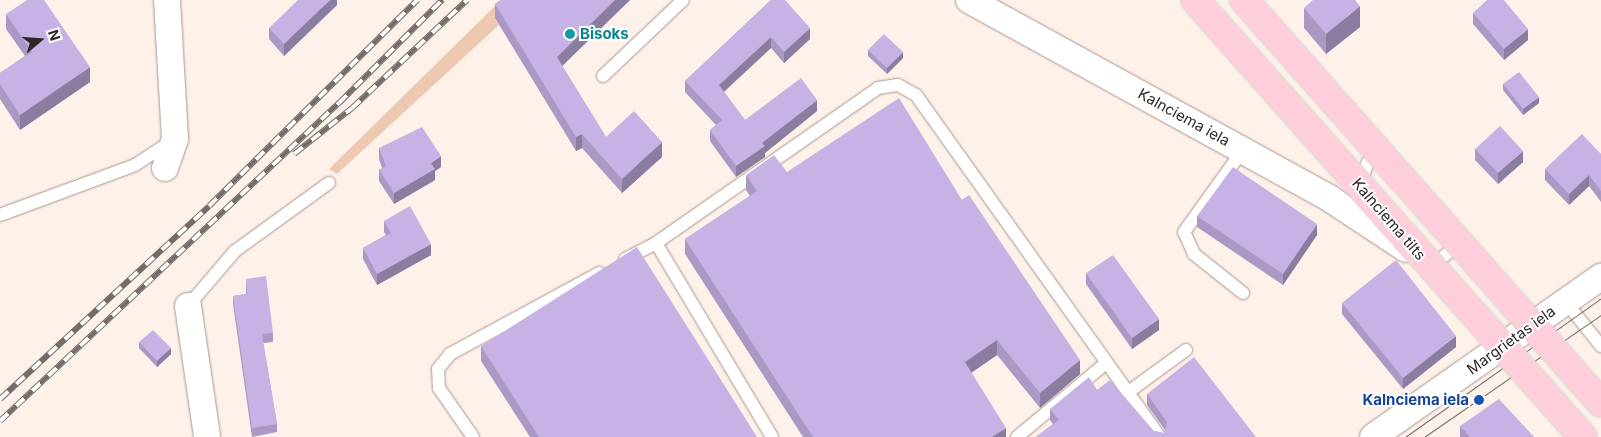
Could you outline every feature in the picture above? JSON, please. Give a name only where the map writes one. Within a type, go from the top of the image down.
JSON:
[{"type":"main road","name":"Kalnciema tilts","points":[[1196,0],[1583,437]]},
{"type":"main road","points":[[1244,0],[1601,403]]},
{"type":"street","points":[[165,168],[175,139],[166,0]]},
{"type":"street","name":"Kalnciema iela","points":[[969,0],[1243,150],[1387,233],[1428,271],[1498,350]]},
{"type":"street","name":"Margrietas iela","points":[[1373,437],[1601,277]]},
{"type":"street","points":[[188,306],[207,437]]},
{"type":"lane","points":[[604,76],[683,0]]},
{"type":"lane","points":[[473,437],[439,388],[438,369],[450,354],[656,242],[878,88],[898,86],[916,95],[1105,364],[1160,437]]},
{"type":"lane","points":[[1345,100],[1536,322]]},
{"type":"lane","points":[[0,215],[135,164],[175,139]]},
{"type":"lane","points":[[1350,211],[1368,162],[1383,145]]},
{"type":"lane","points":[[1243,150],[1184,232],[1194,254],[1243,293]]},
{"type":"lane","points":[[188,306],[235,251],[329,183]]},
{"type":"lane","points":[[1428,271],[1464,239]]},
{"type":"lane","points":[[656,242],[772,437]]},
{"type":"lane","points":[[1565,301],[1601,346]]},
{"type":"lane","points":[[1127,393],[1186,350]]},
{"type":"lane","points":[[1017,437],[1105,364]]},
{"type":"shaded area","points":[[501,0],[522,0],[495,19],[499,25],[337,174],[329,169]]},
{"type":"building","points":[[27,0],[44,0],[90,67],[20,115],[0,84],[0,73],[32,52],[6,14]]},
{"type":"building","points":[[298,0],[330,0],[284,44],[269,28]]},
{"type":"building","points":[[501,0],[615,0],[557,57],[606,137],[634,111],[662,142],[622,179],[582,134],[576,137],[495,4]]},
{"type":"building","points":[[771,0],[785,0],[810,28],[784,52],[771,37],[719,85],[745,120],[801,78],[817,100],[762,143],[765,146],[736,166],[710,130],[722,120],[685,81]]},
{"type":"building","points":[[1313,0],[1355,0],[1360,6],[1326,34],[1304,8]]},
{"type":"building","points":[[1487,0],[1504,0],[1528,29],[1504,49],[1473,13]]},
{"type":"building","points":[[884,34],[903,52],[887,68],[868,50]]},
{"type":"building","points":[[1519,72],[1539,97],[1523,109],[1503,84]]},
{"type":"building","points":[[899,98],[962,200],[969,195],[1080,360],[1040,393],[997,340],[965,362],[1006,428],[992,437],[813,437],[685,239],[757,191],[746,175],[774,155],[787,172]]},
{"type":"building","points":[[1500,126],[1523,151],[1498,173],[1475,149]]},
{"type":"building","points":[[422,127],[441,156],[431,163],[435,169],[394,193],[379,170],[386,166],[379,148]]},
{"type":"building","points":[[1582,134],[1601,154],[1601,191],[1589,175],[1569,194],[1545,169]]},
{"type":"building","points":[[1233,167],[1317,224],[1283,274],[1197,216]]},
{"type":"building","points":[[410,206],[431,244],[377,274],[363,248],[391,233],[384,221]]},
{"type":"building","points":[[637,247],[757,437],[539,437],[481,346]]},
{"type":"building","points":[[1113,255],[1159,319],[1132,338],[1086,273]]},
{"type":"building","points":[[1396,260],[1456,336],[1403,378],[1342,303]]},
{"type":"building","points":[[266,276],[273,333],[262,334],[277,424],[252,428],[233,296],[247,294],[246,279]]},
{"type":"building","points":[[153,330],[171,348],[157,361],[139,342]]},
{"type":"building","points":[[1194,357],[1256,437],[1036,437],[1059,420],[1050,409],[1089,377],[1097,390],[1110,380],[1154,431],[1164,433],[1167,422],[1147,394]]},
{"type":"building","points":[[1499,399],[1534,437],[1470,437],[1460,426]]},
{"type":"tram line","points":[[1405,437],[1601,298]]},
{"type":"tram line","points":[[1424,437],[1601,315]]},
{"type":"railway","points":[[0,399],[209,206],[417,0]]},
{"type":"railway","points":[[0,421],[339,103],[442,0]]},
{"type":"railway","points":[[294,154],[352,108],[467,0]]},
{"type":"place","name":"Bisoks","points":[[570,34]]},
{"type":"place","name":"Kalnciema iela","points":[[1479,400]]}]
